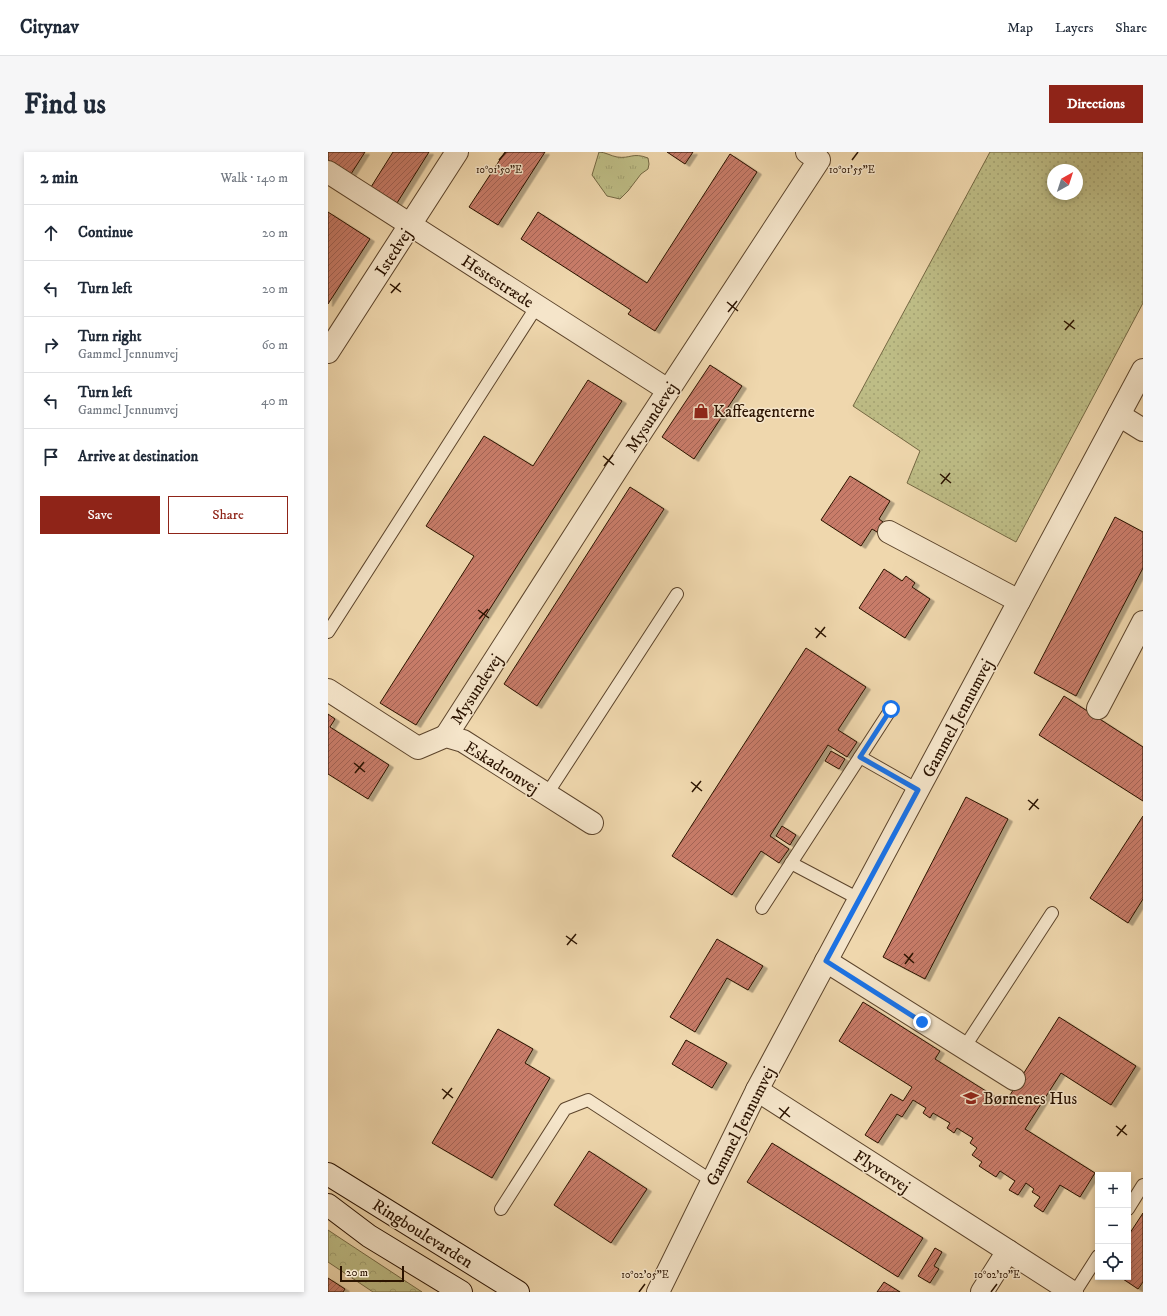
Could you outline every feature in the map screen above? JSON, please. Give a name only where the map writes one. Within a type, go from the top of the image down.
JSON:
[{"type":"street","name":"Istedvej","points":[[328,352],[457,152]]},
{"type":"street","name":"Mysundevej","points":[[446,736],[668,390],[813,156]]},
{"type":"street","name":"Hestestræde","points":[[328,172],[668,390]]},
{"type":"street","name":"Gammel Jennumvej","points":[[658,1292],[757,1090],[1143,370]]},
{"type":"street","points":[[1119,415],[1143,430]]},
{"type":"street","points":[[889,532],[1019,601]]},
{"type":"street","points":[[1098,708],[1143,622]]},
{"type":"street","name":"Eskadronvej","points":[[328,690],[418,748],[446,736],[463,741],[592,824]]},
{"type":"street","points":[[826,961],[1014,1079]]},
{"type":"street","name":"Flyvervej","points":[[757,1090],[1072,1292]]},
{"type":"street","name":"Ringboulevarden","points":[[328,1174],[518,1292]]},
{"type":"street","name":"Ringboulevarden","points":[[328,1205],[369,1236],[460,1292]]},
{"type":"street","points":[[982,1292],[1008,1251]]},
{"type":"lane","points":[[328,632],[537,306]]},
{"type":"lane","points":[[547,794],[677,594]]},
{"type":"lane","points":[[762,908],[891,709]]},
{"type":"lane","points":[[860,757],[918,790]]},
{"type":"lane","points":[[791,863],[859,899]]},
{"type":"lane","points":[[964,1048],[1052,913]]},
{"type":"lane","points":[[501,1209],[565,1109],[588,1100],[712,1181]]},
{"type":"lane","points":[[1129,1208],[1143,1186]]},
{"type":"lane","points":[[1075,1292],[1095,1261]]},
{"type":"green space","points":[[599,152],[617,157],[643,156],[648,158],[648,169],[641,174],[620,199],[607,196],[592,175]]},
{"type":"green space","points":[[990,152],[1143,152],[1143,303],[1016,542],[907,483],[920,451],[853,406]]},
{"type":"green space","points":[[328,1230],[422,1292],[373,1292],[328,1262]]},
{"type":"building","points":[[328,152],[365,152],[351,174],[328,160]]},
{"type":"building","points":[[393,152],[429,152],[397,203],[371,187]]},
{"type":"building","points":[[505,152],[545,152],[498,225],[469,207]]},
{"type":"building","points":[[667,152],[693,152],[685,164]]},
{"type":"building","points":[[730,154],[757,172],[655,331],[628,314],[631,310],[521,239],[538,212],[647,283]]},
{"type":"building","points":[[328,212],[370,239],[328,304]]},
{"type":"building","points":[[710,365],[742,386],[694,459],[662,437]]},
{"type":"building","points":[[588,380],[622,401],[416,725],[380,703],[474,556],[426,526],[484,436],[533,466]]},
{"type":"building","points":[[850,476],[890,501],[879,519],[883,522],[877,532],[872,529],[861,546],[821,520]]},
{"type":"building","points":[[630,487],[664,509],[537,706],[504,684]]},
{"type":"building","points":[[1115,517],[1143,532],[1143,568],[1076,696],[1034,673]]},
{"type":"building","points":[[884,569],[902,581],[906,576],[915,583],[912,587],[930,599],[905,638],[859,608]]},
{"type":"building","points":[[806,648],[866,687],[838,730],[857,742],[847,757],[828,745],[770,836],[789,849],[779,863],[761,851],[732,895],[672,856]]},
{"type":"building","points":[[1064,696],[1143,747],[1143,801],[1039,735]]},
{"type":"building","points":[[328,714],[335,719],[330,727],[389,765],[368,799],[328,774]]},
{"type":"building","points":[[831,751],[845,759],[839,769],[825,761]]},
{"type":"building","points":[[966,797],[1008,819],[925,979],[883,957]]},
{"type":"building","points":[[1143,816],[1143,899],[1128,923],[1090,898]]},
{"type":"building","points":[[782,826],[796,835],[790,845],[776,836]]},
{"type":"building","points":[[717,939],[763,966],[748,990],[727,978],[695,1032],[670,1017]]},
{"type":"building","points":[[863,1002],[940,1051],[935,1059],[1005,1103],[1059,1017],[1136,1066],[1111,1105],[1061,1073],[1025,1129],[1095,1173],[1080,1197],[1060,1185],[1043,1212],[1034,1206],[1040,1197],[1032,1192],[1034,1189],[1026,1183],[1018,1195],[1009,1190],[1015,1181],[1000,1171],[996,1177],[979,1166],[982,1162],[972,1155],[977,1148],[970,1143],[973,1138],[957,1128],[954,1133],[947,1128],[950,1123],[933,1113],[930,1118],[923,1113],[926,1108],[913,1100],[902,1117],[897,1114],[878,1143],[865,1135],[891,1094],[903,1101],[912,1087],[839,1041]]},
{"type":"building","points":[[498,1029],[533,1049],[525,1063],[550,1078],[492,1178],[432,1143]]},
{"type":"building","points":[[686,1040],[727,1063],[712,1088],[672,1064]]},
{"type":"building","points":[[772,1143],[923,1238],[898,1277],[747,1182]]},
{"type":"building","points":[[589,1151],[647,1189],[611,1243],[554,1205]]},
{"type":"building","points":[[1143,1213],[1143,1282],[1138,1289],[1124,1280],[1131,1280],[1131,1231]]},
{"type":"building","points":[[935,1248],[942,1252],[934,1266],[939,1269],[930,1283],[918,1276]]},
{"type":"building","points":[[328,1278],[345,1289],[343,1292],[328,1292]]},
{"type":"building","points":[[884,1282],[900,1292],[877,1292]]},
{"type":"place","name":"Kaffeagenterne","points":[[701,411]]},
{"type":"place","name":"Børnenes Hus","points":[[971,1098]]},
{"type":"route","points":[[891,709],[860,757],[918,790],[826,961],[922,1022]]}]
